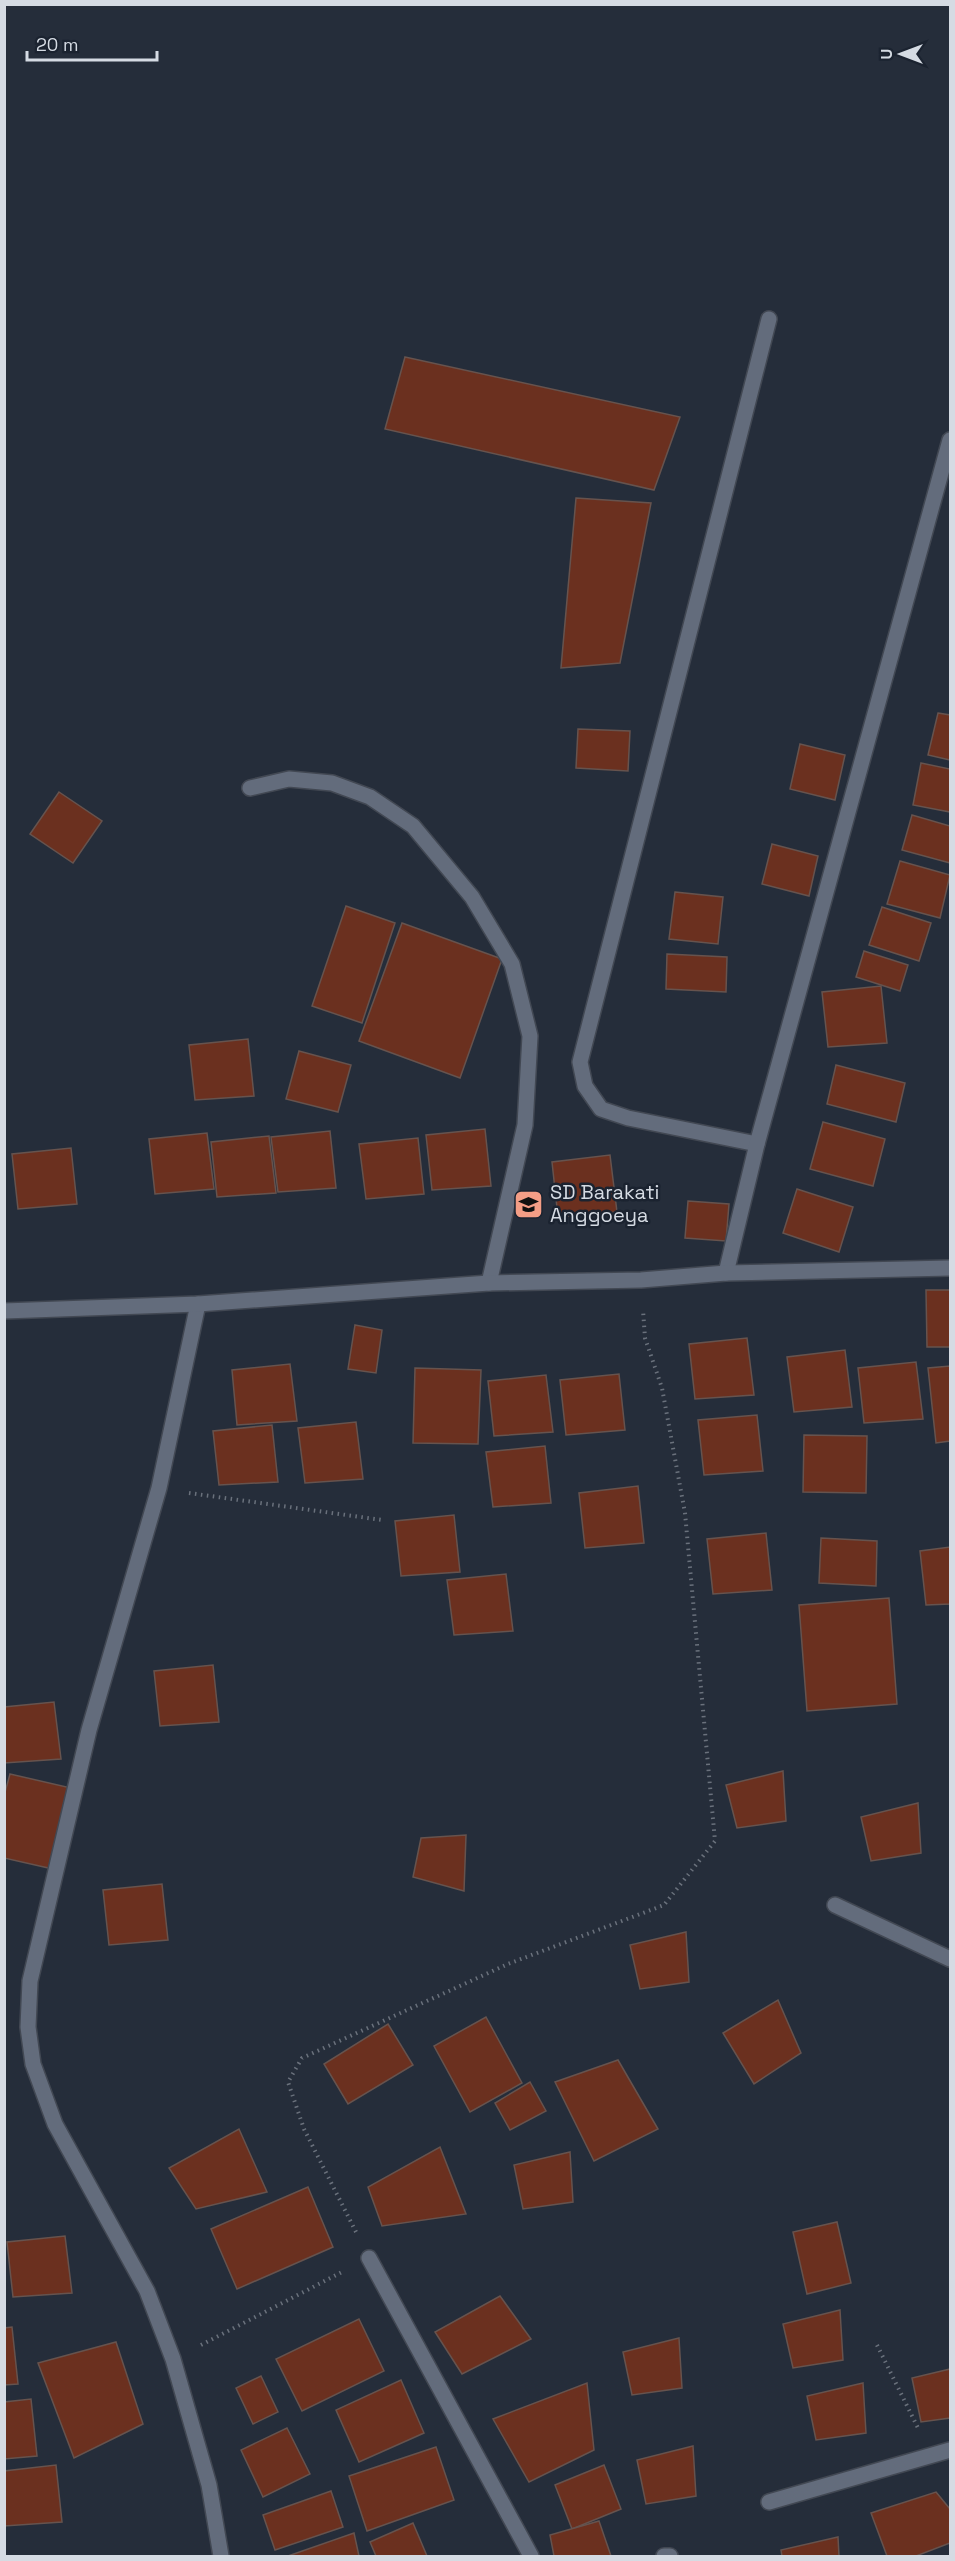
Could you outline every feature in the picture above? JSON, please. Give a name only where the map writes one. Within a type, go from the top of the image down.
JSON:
[{"type":"street","points":[[758,1144],[628,1118],[601,1109],[585,1086],[580,1062],[769,319]]},
{"type":"street","points":[[726,1273],[758,1144],[951,440]]},
{"type":"street","points":[[250,788],[289,778],[332,783],[370,797],[413,826],[472,897],[512,964],[530,1036],[525,1125],[489,1283]]},
{"type":"street","points":[[4,1311],[198,1304],[489,1283],[641,1280],[726,1273],[951,1268]]},
{"type":"street","points":[[198,1304],[159,1488],[89,1730],[30,1981],[28,2027],[33,2064],[55,2124],[147,2291],[172,2359],[209,2485],[221,2556]]},
{"type":"street","points":[[835,1905],[951,1959]]},
{"type":"street","points":[[369,2258],[531,2556]]},
{"type":"street","points":[[769,2502],[879,2468],[951,2450]]},
{"type":"street","points":[[664,2556],[670,2556]]},
{"type":"path","points":[[172,2359],[369,2258],[304,2129],[288,2082],[302,2058],[508,1964],[664,1905],[715,1841],[685,1513],[662,1388],[645,1338],[641,1280]]},
{"type":"path","points":[[159,1488],[382,1520]]},
{"type":"path","points":[[876,2345],[932,2455]]},
{"type":"building","points":[[405,357],[680,417],[654,490],[385,429]]},
{"type":"building","points":[[576,498],[651,503],[620,663],[561,668]]},
{"type":"building","points":[[938,713],[950,715],[950,760],[928,755]]},
{"type":"building","points":[[578,729],[630,731],[628,771],[576,768]]},
{"type":"building","points":[[800,744],[845,755],[835,800],[790,789]]},
{"type":"building","points":[[921,763],[950,769],[950,812],[913,805]]},
{"type":"building","points":[[59,792],[102,821],[73,863],[30,834]]},
{"type":"building","points":[[912,815],[950,826],[950,863],[902,850]]},
{"type":"building","points":[[772,844],[818,856],[809,896],[762,884]]},
{"type":"building","points":[[900,861],[950,875],[940,918],[887,904]]},
{"type":"building","points":[[675,892],[723,897],[718,944],[669,939]]},
{"type":"building","points":[[346,906],[395,923],[362,1023],[312,1006]]},
{"type":"building","points":[[882,907],[931,923],[919,961],[869,945]]},
{"type":"building","points":[[402,923],[502,959],[460,1078],[359,1041]]},
{"type":"building","points":[[864,951],[908,965],[900,991],[856,977]]},
{"type":"building","points":[[667,954],[727,957],[726,992],[666,989]]},
{"type":"building","points":[[881,986],[887,1043],[828,1047],[822,992]]},
{"type":"building","points":[[248,1039],[254,1096],[195,1100],[189,1045]]},
{"type":"building","points":[[299,1051],[351,1065],[338,1112],[286,1099]]},
{"type":"building","points":[[836,1065],[905,1083],[896,1122],[827,1104]]},
{"type":"building","points":[[823,1122],[885,1139],[873,1186],[810,1169]]},
{"type":"building","points":[[485,1129],[491,1186],[432,1190],[426,1135]]},
{"type":"building","points":[[330,1131],[336,1188],[278,1192],[271,1137]]},
{"type":"building","points":[[207,1133],[214,1189],[155,1194],[149,1139]]},
{"type":"building","points":[[269,1136],[276,1193],[217,1197],[211,1142]]},
{"type":"building","points":[[418,1138],[424,1194],[366,1199],[359,1144]]},
{"type":"building","points":[[71,1148],[77,1204],[18,1209],[12,1154]]},
{"type":"building","points":[[610,1155],[617,1212],[558,1217],[552,1162]]},
{"type":"building","points":[[797,1189],[853,1207],[839,1252],[783,1233]]},
{"type":"building","points":[[688,1201],[729,1204],[726,1241],[685,1238]]},
{"type":"building","points":[[926,1290],[950,1290],[950,1347],[927,1347]]},
{"type":"building","points":[[355,1325],[382,1330],[376,1373],[348,1369]]},
{"type":"building","points":[[747,1338],[754,1395],[695,1399],[689,1344]]},
{"type":"building","points":[[845,1350],[852,1407],[794,1412],[787,1357]]},
{"type":"building","points":[[916,1362],[923,1419],[864,1423],[858,1368]]},
{"type":"building","points":[[290,1364],[297,1421],[237,1425],[232,1370]]},
{"type":"building","points":[[950,1366],[950,1441],[936,1443],[928,1368]]},
{"type":"building","points":[[415,1368],[481,1370],[478,1444],[413,1443]]},
{"type":"building","points":[[619,1374],[625,1430],[566,1435],[560,1380]]},
{"type":"building","points":[[546,1375],[553,1432],[494,1436],[488,1381]]},
{"type":"building","points":[[757,1415],[763,1471],[704,1475],[698,1420]]},
{"type":"building","points":[[356,1422],[363,1479],[305,1483],[298,1428]]},
{"type":"building","points":[[272,1425],[278,1482],[219,1485],[213,1431]]},
{"type":"building","points":[[804,1435],[867,1436],[866,1493],[803,1492]]},
{"type":"building","points":[[545,1446],[551,1503],[493,1507],[486,1452]]},
{"type":"building","points":[[638,1486],[644,1543],[585,1548],[579,1493]]},
{"type":"building","points":[[454,1515],[460,1572],[401,1576],[395,1521]]},
{"type":"building","points":[[766,1533],[772,1590],[713,1594],[707,1539]]},
{"type":"building","points":[[821,1538],[877,1541],[876,1586],[819,1583]]},
{"type":"building","points":[[950,1547],[950,1604],[926,1605],[920,1551]]},
{"type":"building","points":[[506,1574],[513,1631],[454,1635],[447,1580]]},
{"type":"building","points":[[889,1598],[897,1704],[807,1711],[799,1605]]},
{"type":"building","points":[[213,1665],[219,1722],[160,1726],[154,1671]]},
{"type":"building","points":[[54,1702],[61,1759],[4,1763],[4,1707]]},
{"type":"building","points":[[783,1771],[786,1821],[737,1828],[726,1785]]},
{"type":"building","points":[[10,1774],[71,1788],[53,1869],[4,1858],[4,1796]]},
{"type":"building","points":[[918,1803],[921,1853],[871,1861],[861,1817]]},
{"type":"building","points":[[466,1835],[464,1891],[413,1877],[421,1838]]},
{"type":"building","points":[[162,1884],[168,1940],[109,1945],[103,1890]]},
{"type":"building","points":[[686,1932],[689,1982],[640,1989],[630,1945]]},
{"type":"building","points":[[778,2000],[801,2053],[754,2084],[723,2033]]},
{"type":"building","points":[[486,2017],[522,2083],[470,2112],[434,2046]]},
{"type":"building","points":[[388,2024],[413,2065],[348,2104],[324,2064]]},
{"type":"building","points":[[618,2060],[658,2129],[594,2161],[555,2082]]},
{"type":"building","points":[[530,2082],[546,2111],[510,2130],[495,2103]]},
{"type":"building","points":[[239,2129],[267,2192],[196,2209],[169,2168]]},
{"type":"building","points":[[440,2147],[466,2214],[382,2226],[368,2187]]},
{"type":"building","points":[[570,2152],[573,2202],[523,2209],[514,2165]]},
{"type":"building","points":[[308,2187],[333,2247],[237,2289],[211,2229]]},
{"type":"building","points":[[837,2222],[851,2283],[807,2294],[793,2232]]},
{"type":"building","points":[[65,2236],[72,2293],[13,2297],[7,2242]]},
{"type":"building","points":[[500,2296],[531,2339],[462,2374],[435,2332]]},
{"type":"building","points":[[840,2310],[843,2360],[793,2368],[783,2324]]},
{"type":"building","points":[[359,2319],[384,2371],[302,2411],[276,2359]]},
{"type":"building","points":[[12,2327],[18,2384],[4,2385],[4,2328]]},
{"type":"building","points":[[679,2338],[682,2388],[632,2395],[623,2352]]},
{"type":"building","points":[[116,2342],[143,2424],[74,2458],[38,2363]]},
{"type":"building","points":[[950,2369],[950,2418],[921,2422],[912,2378]]},
{"type":"building","points":[[261,2376],[278,2412],[253,2424],[236,2388]]},
{"type":"building","points":[[401,2380],[424,2433],[359,2462],[336,2410]]},
{"type":"building","points":[[587,2383],[594,2450],[529,2482],[493,2419]]},
{"type":"building","points":[[863,2383],[866,2433],[816,2440],[807,2396]]},
{"type":"building","points":[[31,2399],[37,2456],[4,2459],[4,2402]]},
{"type":"building","points":[[287,2428],[310,2474],[263,2497],[241,2450]]},
{"type":"building","points":[[693,2446],[696,2496],[646,2504],[637,2460]]},
{"type":"building","points":[[436,2447],[454,2500],[367,2531],[349,2476]]},
{"type":"building","points":[[56,2465],[62,2522],[4,2526],[4,2471]]},
{"type":"building","points":[[604,2465],[621,2509],[572,2529],[555,2485]]},
{"type":"building","points":[[331,2491],[343,2527],[275,2550],[263,2515]]},
{"type":"building","points":[[936,2492],[950,2509],[950,2543],[916,2556],[887,2556],[871,2513]]},
{"type":"building","points":[[599,2521],[611,2556],[554,2556],[550,2535]]},
{"type":"building","points":[[413,2523],[427,2556],[376,2556],[370,2542]]},
{"type":"building","points":[[354,2533],[359,2556],[288,2556]]},
{"type":"building","points":[[838,2537],[839,2556],[782,2556],[781,2550]]},
{"type":"place","name":"SD Barakati Anggoeya","points":[[529,1204]]}]
